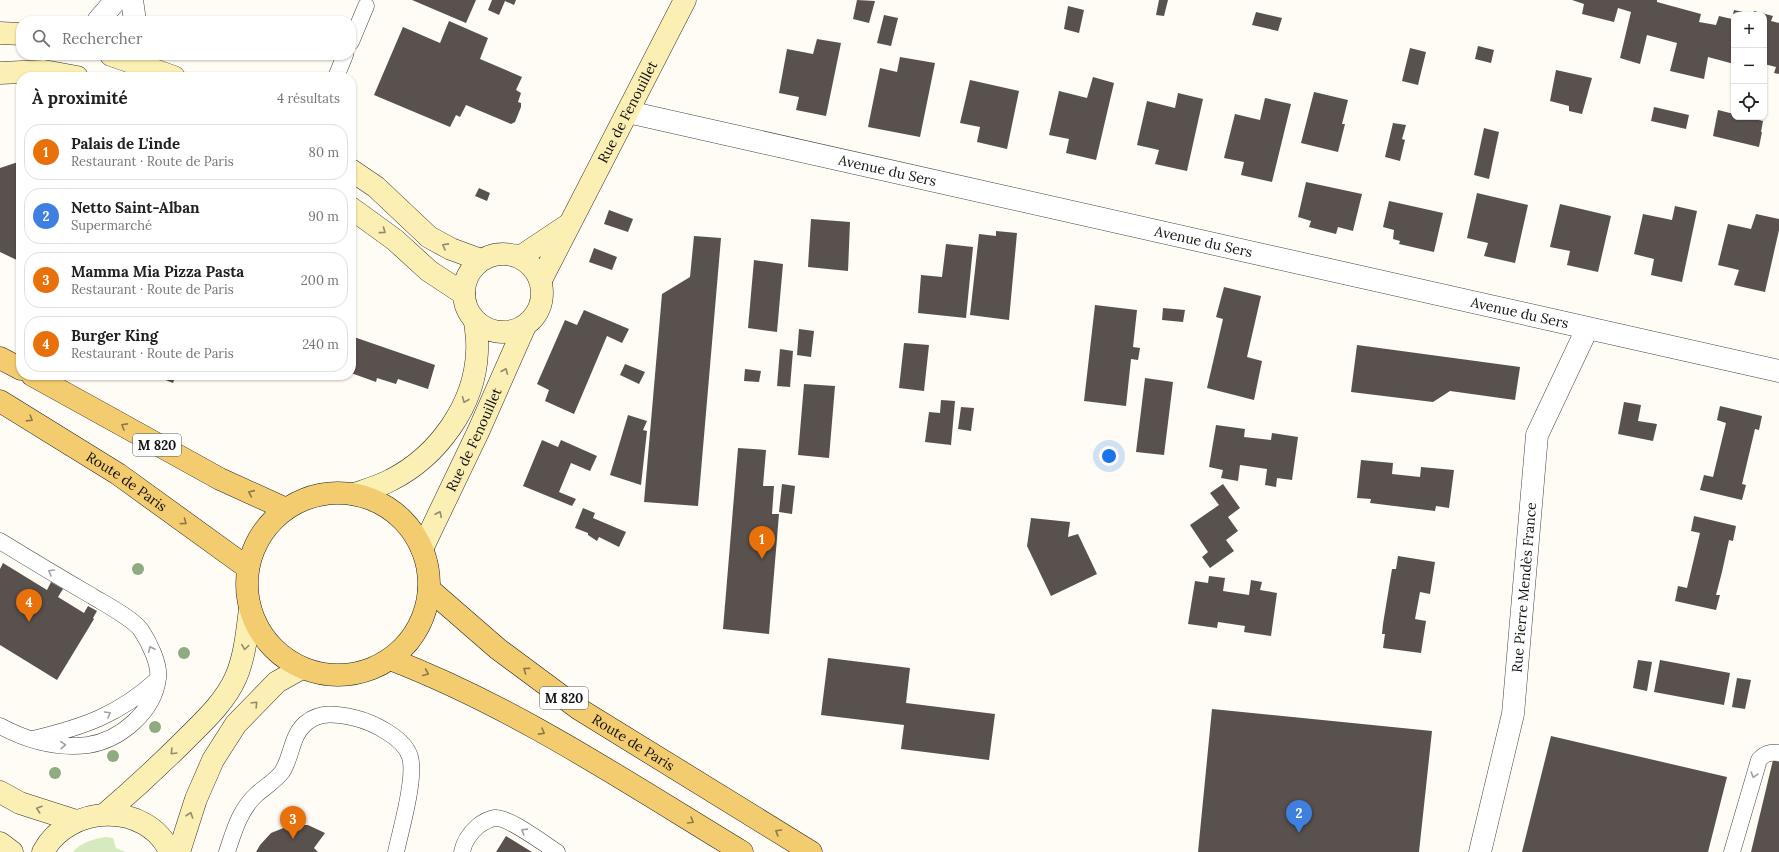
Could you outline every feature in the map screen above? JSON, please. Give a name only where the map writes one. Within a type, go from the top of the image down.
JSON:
[{"type":"main road","name":"Rue de Fenouillet","points":[[541,280],[685,0]]},
{"type":"main road","points":[[0,33],[16,34]]},
{"type":"main road","points":[[138,60],[149,62],[166,72]]},
{"type":"main road","points":[[0,73],[16,72]]},
{"type":"main road","points":[[22,72],[50,72]]},
{"type":"main road","points":[[356,173],[376,187],[429,237],[451,249],[481,260]]},
{"type":"main road","points":[[356,212],[395,240],[430,271],[464,294]]},
{"type":"main road","name":"Rue de Fenouillet","points":[[520,257],[570,223]]},
{"type":"main road","points":[[507,254],[520,257],[533,266],[541,280],[543,293],[541,307],[534,319],[524,328],[507,333],[490,331],[475,321],[469,313],[464,294],[468,275],[481,260],[494,255],[507,254]]},
{"type":"main road","name":"Rue de Fenouillet","points":[[354,494],[391,480],[413,466],[427,454],[451,426],[461,411],[472,385],[477,353],[475,321]]},
{"type":"main road","name":"Rue de Fenouillet","points":[[422,550],[479,430],[524,328]]},
{"type":"main road","points":[[0,358],[16,366]]},
{"type":"main road","name":"M 820","points":[[41,380],[220,479],[286,510]]},
{"type":"main road","name":"Route de Paris","points":[[0,401],[118,474],[248,568]]},
{"type":"main road","points":[[334,493],[354,494],[374,500],[392,510],[407,524],[418,541],[426,560],[429,580],[428,600],[422,620],[415,632],[398,653],[390,659],[381,665],[362,672],[342,675],[321,674],[302,668],[284,658],[269,645],[258,628],[250,609],[247,588],[248,568],[254,548],[264,531],[286,510],[295,504],[314,496],[334,493]]},
{"type":"main road","name":"Route de Paris","points":[[429,589],[466,623],[498,649],[579,709],[811,852]]},
{"type":"main road","points":[[105,814],[156,769],[210,714],[225,696],[235,679],[243,659],[250,609]]},
{"type":"main road","name":"M 820","points":[[390,659],[460,688],[543,732],[742,852]]},
{"type":"main road","points":[[179,852],[196,799],[213,760],[236,724],[277,682],[302,668]]},
{"type":"main road","points":[[0,792],[20,803],[76,821]]},
{"type":"main road","points":[[43,852],[53,838],[64,828],[76,821],[90,816],[105,814],[120,815],[148,827],[160,837],[170,852]]},
{"type":"main road","points":[[0,843],[12,852]]},
{"type":"street","points":[[102,16],[116,0]]},
{"type":"street","points":[[132,0],[135,16]]},
{"type":"street","name":"Avenue du Sers","points":[[628,112],[1586,329],[1779,371]]},
{"type":"street","name":"Rue Pierre Mendès France","points":[[1480,852],[1513,714],[1537,435],[1586,329]]},
{"type":"lane","points":[[356,30],[366,6]]},
{"type":"lane","points":[[338,72],[343,60]]},
{"type":"lane","points":[[0,541],[119,612],[141,629],[154,653],[158,678],[151,701],[135,722],[115,736],[88,745],[54,746],[14,734],[0,726]]},
{"type":"lane","points":[[31,739],[70,730],[102,718],[129,702],[158,678]]},
{"type":"lane","points":[[227,852],[241,812],[256,795],[281,773],[290,757],[296,737],[305,723],[320,715],[340,714],[360,719],[382,729],[401,742],[410,755],[413,771],[396,852]]},
{"type":"lane","points":[[1732,852],[1759,760],[1764,754],[1772,752],[1779,753]]},
{"type":"lane","points":[[462,852],[464,843],[470,833],[482,823],[494,818],[506,820],[557,852]]},
{"type":"green space","points":[[106,837],[113,838],[116,848],[125,852],[73,852],[84,843]]},
{"type":"building","points":[[412,0],[476,0],[466,23]]},
{"type":"building","points":[[492,0],[516,0],[514,5],[505,1],[499,15],[488,10]]},
{"type":"building","points":[[857,0],[875,1],[869,23],[853,19]]},
{"type":"building","points":[[1159,0],[1168,0],[1164,16],[1156,15]]},
{"type":"building","points":[[1572,0],[1657,0],[1657,2],[1701,14],[1699,22],[1716,25],[1719,16],[1731,19],[1731,63],[1708,57],[1704,79],[1670,71],[1677,43],[1647,35],[1640,64],[1620,58],[1631,12],[1618,8],[1614,22],[1582,14],[1584,4]]},
{"type":"building","points":[[1068,6],[1084,10],[1079,33],[1064,29]]},
{"type":"building","points":[[1256,12],[1282,18],[1278,31],[1252,25]]},
{"type":"building","points":[[1767,14],[1773,16],[1771,21],[1779,23],[1779,74],[1774,73],[1776,67],[1767,65]]},
{"type":"building","points":[[884,15],[898,18],[891,46],[877,43]]},
{"type":"building","points":[[449,21],[488,38],[480,59],[522,77],[516,90],[521,93],[518,102],[521,103],[521,107],[515,122],[511,124],[466,105],[460,117],[456,115],[450,127],[374,95],[403,27],[440,43]]},
{"type":"building","points":[[817,39],[841,43],[826,116],[796,110],[799,97],[779,93],[787,49],[813,54]]},
{"type":"building","points":[[1478,46],[1494,50],[1491,63],[1475,59]]},
{"type":"building","points":[[1410,48],[1426,52],[1418,85],[1402,81]]},
{"type":"building","points":[[900,57],[935,63],[920,137],[868,127],[880,68],[897,72]]},
{"type":"building","points":[[1556,70],[1592,78],[1582,114],[1569,111],[1569,106],[1550,101]]},
{"type":"building","points":[[1093,77],[1114,83],[1096,160],[1066,153],[1069,139],[1049,135],[1059,91],[1087,98]]},
{"type":"building","points":[[970,80],[1019,91],[1007,149],[977,142],[980,127],[960,123]]},
{"type":"building","points":[[1314,92],[1348,100],[1342,124],[1345,124],[1338,152],[1301,143]]},
{"type":"building","points":[[1178,93],[1203,99],[1187,171],[1155,164],[1159,150],[1137,145],[1147,101],[1175,108]]},
{"type":"building","points":[[1265,98],[1291,104],[1272,182],[1241,175],[1244,162],[1224,158],[1235,114],[1260,120]]},
{"type":"building","points":[[1654,107],[1689,115],[1686,129],[1651,121]]},
{"type":"building","points":[[1718,110],[1731,113],[1731,120],[1763,121],[1759,147],[1713,136]]},
{"type":"building","points":[[1393,123],[1406,125],[1402,139],[1405,140],[1400,161],[1385,157]]},
{"type":"building","points":[[1484,128],[1499,132],[1489,179],[1474,175]]},
{"type":"building","points":[[16,163],[16,260],[0,252],[0,168]]},
{"type":"building","points":[[1306,182],[1362,194],[1353,231],[1338,227],[1336,234],[1309,227],[1311,221],[1298,217]]},
{"type":"building","points":[[479,188],[490,193],[487,201],[475,196]]},
{"type":"building","points":[[1477,193],[1528,205],[1515,263],[1484,256],[1488,243],[1467,238]]},
{"type":"building","points":[[1389,201],[1443,213],[1434,252],[1399,244],[1400,241],[1393,239],[1394,230],[1383,227]]},
{"type":"building","points":[[1560,204],[1611,216],[1598,272],[1567,265],[1570,251],[1550,247]]},
{"type":"building","points":[[1675,206],[1697,211],[1682,282],[1651,275],[1654,259],[1634,254],[1643,214],[1672,220]]},
{"type":"building","points":[[609,210],[633,219],[628,232],[604,224]]},
{"type":"building","points":[[1756,214],[1779,219],[1779,230],[1765,292],[1734,285],[1739,270],[1718,265],[1728,224],[1751,229]]},
{"type":"building","points":[[811,219],[850,222],[848,271],[808,267]]},
{"type":"building","points":[[996,231],[1017,233],[1009,320],[970,315],[979,234],[996,236]]},
{"type":"building","points":[[694,236],[721,238],[698,506],[644,502],[662,294],[690,277]]},
{"type":"building","points":[[946,244],[973,247],[966,318],[918,313],[921,275],[942,277]]},
{"type":"building","points":[[594,248],[617,257],[612,270],[589,262]]},
{"type":"building","points":[[754,260],[783,264],[777,332],[748,328]]},
{"type":"building","points":[[1224,287],[1261,296],[1247,357],[1262,361],[1254,400],[1207,388],[1223,319],[1216,317]]},
{"type":"building","points":[[1095,305],[1137,310],[1133,347],[1140,348],[1138,360],[1131,359],[1126,406],[1084,401]]},
{"type":"building","points":[[1163,308],[1185,310],[1183,322],[1162,320]]},
{"type":"building","points":[[584,310],[629,329],[622,343],[607,336],[574,414],[545,401],[549,390],[537,384],[565,320],[577,325]]},
{"type":"building","points":[[799,329],[814,331],[811,357],[797,355]]},
{"type":"building","points":[[356,338],[435,365],[428,389],[398,379],[396,384],[377,378],[376,382],[356,375]]},
{"type":"building","points":[[904,343],[929,345],[924,391],[899,388]]},
{"type":"building","points":[[1357,345],[1520,367],[1515,400],[1450,391],[1433,402],[1351,392]]},
{"type":"building","points":[[780,349],[793,351],[790,387],[777,386]]},
{"type":"building","points":[[625,364],[645,372],[639,384],[620,375]]},
{"type":"building","points":[[745,369],[761,371],[759,382],[744,381]]},
{"type":"building","points":[[1145,378],[1173,382],[1164,455],[1136,452]]},
{"type":"building","points":[[166,380],[174,380],[173,383]]},
{"type":"building","points":[[804,384],[835,386],[829,458],[798,455]]},
{"type":"building","points":[[941,400],[955,401],[951,445],[925,442],[929,412],[940,413]]},
{"type":"building","points":[[1624,402],[1641,405],[1638,421],[1657,424],[1653,441],[1618,434]]},
{"type":"building","points":[[1720,406],[1762,416],[1759,430],[1755,429],[1742,484],[1746,485],[1742,500],[1700,490],[1704,475],[1713,477],[1726,423],[1717,420]]},
{"type":"building","points":[[961,407],[974,408],[971,431],[958,429]]},
{"type":"building","points":[[628,415],[647,421],[643,430],[647,431],[641,485],[610,475]]},
{"type":"building","points":[[1216,425],[1245,429],[1244,437],[1271,440],[1272,433],[1298,437],[1292,480],[1277,478],[1276,487],[1265,485],[1267,469],[1240,465],[1238,481],[1221,478],[1223,470],[1209,467]]},
{"type":"building","points":[[542,440],[558,447],[561,440],[597,456],[590,471],[571,463],[559,492],[576,499],[572,506],[523,486]]},
{"type":"building","points":[[738,448],[766,450],[763,486],[774,486],[772,514],[779,514],[769,634],[723,629]]},
{"type":"building","points":[[1361,460],[1393,463],[1392,474],[1420,477],[1421,467],[1454,470],[1449,508],[1436,506],[1435,511],[1370,503],[1371,499],[1357,498]]},
{"type":"building","points":[[782,484],[795,486],[792,514],[779,512]]},
{"type":"building","points":[[1223,484],[1240,508],[1228,517],[1238,531],[1226,540],[1234,551],[1210,568],[1202,557],[1208,552],[1190,525],[1219,505],[1210,493]]},
{"type":"building","points":[[583,508],[595,513],[593,518],[626,532],[619,547],[599,537],[597,541],[588,535],[588,533],[575,528]]},
{"type":"building","points":[[1694,516],[1736,526],[1733,541],[1729,540],[1716,595],[1720,595],[1716,610],[1675,601],[1678,586],[1687,588],[1700,533],[1691,531]]},
{"type":"building","points":[[1031,518],[1070,522],[1068,537],[1078,534],[1097,574],[1051,596],[1027,546]]},
{"type":"building","points":[[1398,556],[1435,562],[1430,594],[1420,592],[1415,619],[1426,621],[1421,653],[1383,648],[1385,634],[1382,634],[1383,624],[1392,569],[1396,569]]},
{"type":"building","points":[[3,563],[47,590],[51,582],[63,589],[58,597],[84,613],[88,606],[97,611],[93,618],[94,619],[57,680],[0,645],[0,569]]},
{"type":"building","points":[[1209,576],[1225,578],[1223,591],[1249,595],[1251,580],[1262,582],[1260,590],[1277,593],[1271,636],[1244,632],[1245,626],[1218,622],[1217,628],[1188,624],[1195,581],[1208,583]]},
{"type":"building","points":[[828,658],[910,668],[906,703],[995,714],[989,760],[901,749],[904,725],[821,715]]},
{"type":"building","points":[[1638,660],[1652,662],[1647,691],[1633,688]]},
{"type":"building","points":[[1660,660],[1730,673],[1724,705],[1654,692]]},
{"type":"building","points":[[1737,678],[1751,680],[1745,709],[1732,707]]},
{"type":"building","points":[[1212,709],[1432,731],[1419,852],[1198,852]]},
{"type":"building","points":[[1551,736],[1727,777],[1708,852],[1522,852]]},
{"type":"building","points":[[1773,760],[1779,762],[1779,852],[1751,852]]},
{"type":"building","points":[[291,825],[308,825],[325,833],[314,848],[318,852],[256,852],[271,833]]},
{"type":"building","points":[[506,836],[532,852],[496,852]]},
{"type":"place","name":"Palais de L'inde","points":[[762,559]]},
{"type":"place","name":"Burger King","points":[[29,622]]},
{"type":"place","name":"Netto Saint-Alban","points":[[1299,833]]},
{"type":"place","name":"Mamma Mia Pizza Pasta","points":[[293,839]]}]
